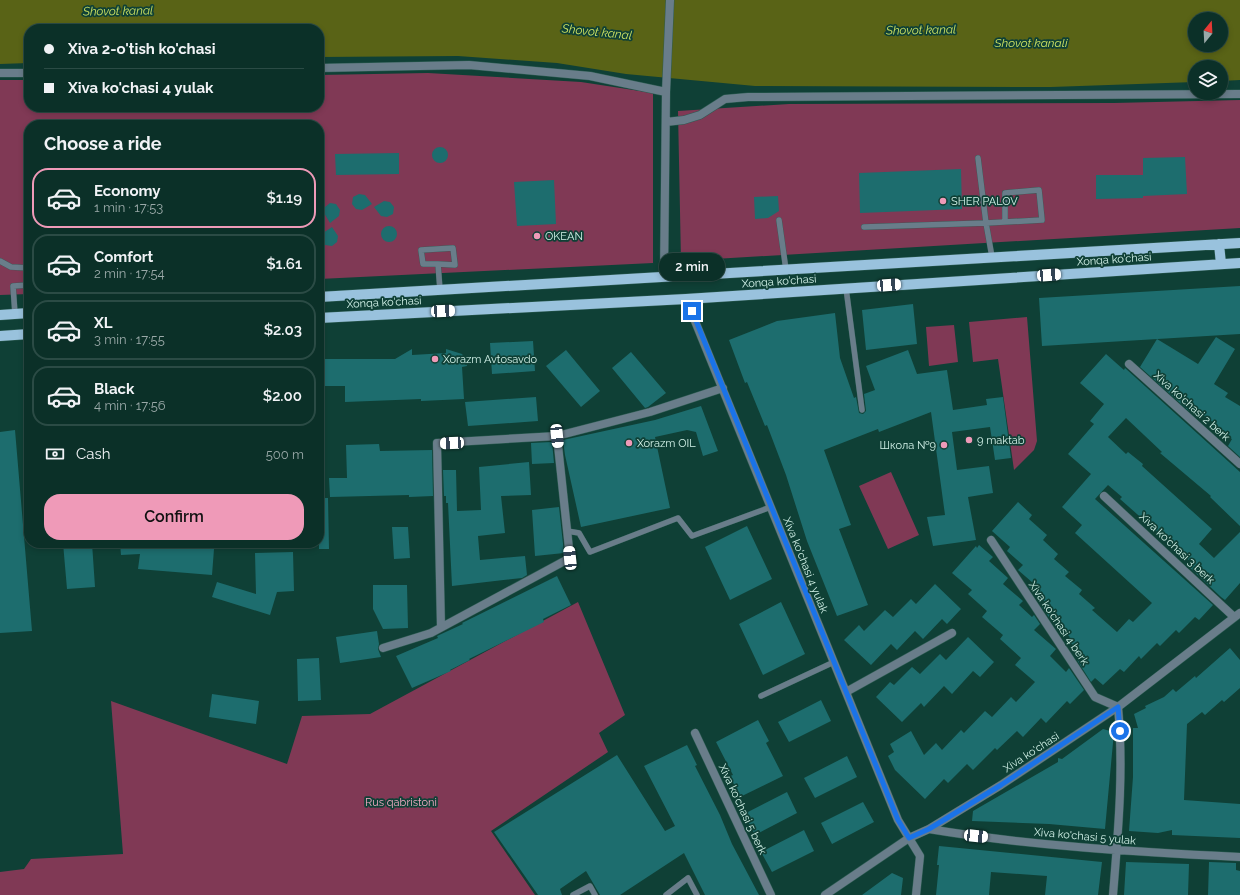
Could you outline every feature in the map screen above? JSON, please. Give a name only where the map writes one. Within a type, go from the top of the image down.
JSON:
[{"type":"main road","name":"Xonqa ko'chasi","points":[[324,297],[1240,243]]},
{"type":"main road","points":[[1219,244],[1221,264]]},
{"type":"main road","name":"Xonqa ko'chasi","points":[[324,318],[686,299],[1240,263]]},
{"type":"main road","points":[[0,315],[24,313]]},
{"type":"main road","points":[[0,336],[24,334]]},
{"type":"street","points":[[664,277],[666,92],[670,0]]},
{"type":"street","points":[[324,68],[469,65],[590,76],[666,92]]},
{"type":"street","points":[[0,73],[24,73]]},
{"type":"street","points":[[666,122],[684,120],[700,114],[725,99],[748,97],[1240,94]]},
{"type":"street","name":"Xiva ko'chasi 4 yulak","points":[[686,299],[898,820],[920,856],[916,895]]},
{"type":"street","name":"Xiva ko'chasi 2 berk","points":[[1129,364],[1240,464]]},
{"type":"street","points":[[441,627],[437,444],[557,436],[650,412],[723,388]]},
{"type":"street","points":[[383,648],[430,633],[570,558],[557,436]]},
{"type":"street","name":"Xiva ko'chasi 3 berk","points":[[1104,496],[1237,615]]},
{"type":"street","name":"Xiva ko'chasi 4 berk","points":[[990,540],[1095,697],[1118,707]]},
{"type":"street","name":"Xiva ko'chasi","points":[[824,895],[909,838],[929,829],[1001,785],[1118,707],[1237,615]]},
{"type":"street","points":[[846,692],[952,633]]},
{"type":"street","points":[[1112,895],[1116,850],[1121,742],[1118,707]]},
{"type":"street","name":"Xiva ko'chasi 5 berk","points":[[695,732],[771,895]]},
{"type":"street","name":"Xiva ko'chasi 5 yulak","points":[[929,829],[961,834],[1116,850],[1240,857]]},
{"type":"lane","points":[[978,158],[986,224],[992,257]]},
{"type":"lane","points":[[864,227],[986,224],[1005,221],[1042,220],[1039,190],[1005,193],[1005,221]]},
{"type":"lane","points":[[779,220],[786,270]]},
{"type":"lane","points":[[453,248],[455,265],[438,264],[423,264],[420,250],[453,248]]},
{"type":"lane","points":[[0,261],[11,268],[24,268]]},
{"type":"lane","points":[[438,264],[440,290]]},
{"type":"lane","points":[[14,314],[14,286],[24,285]]},
{"type":"lane","points":[[846,288],[862,410]]},
{"type":"lane","points":[[567,531],[579,533],[590,552],[678,518],[692,536],[771,507]]},
{"type":"lane","points":[[761,696],[834,662]]},
{"type":"lane","points":[[666,895],[688,878],[697,895]]},
{"type":"lane","points":[[573,895],[590,886],[595,895]]},
{"type":"green space","points":[[428,73],[581,82],[653,93],[653,263],[324,279],[324,120],[24,120],[24,294],[0,295],[0,80],[24,80],[24,112],[324,112],[324,75]]},
{"type":"green space","points":[[1240,100],[1240,228],[681,261],[678,111],[789,104],[1114,103]]},
{"type":"green space","points":[[1027,317],[1037,441],[1034,450],[1014,470],[998,359],[973,362],[969,322]]},
{"type":"green space","points":[[954,325],[958,362],[929,366],[926,327]]},
{"type":"green space","points":[[891,472],[919,535],[888,549],[859,486]]},
{"type":"green space","name":"Rus qabristoni","points":[[578,602],[625,715],[599,733],[608,752],[491,831],[535,895],[0,895],[0,872],[24,869],[31,859],[123,854],[111,701],[287,764],[302,716],[370,714]]},
{"type":"water","name":"Shovot kanali","points":[[0,0],[1240,0],[1240,80],[1228,81],[1228,60],[1188,60],[1188,82],[1051,87],[755,86],[626,74],[557,63],[458,56],[324,57],[324,24],[24,24],[24,63],[0,64]]},
{"type":"building","points":[[440,147],[446,149],[448,155],[446,161],[440,163],[434,161],[432,155],[434,149]]},
{"type":"building","points":[[399,153],[399,174],[336,175],[335,154]]},
{"type":"building","points":[[1185,157],[1187,194],[1143,196],[1143,198],[1096,199],[1096,175],[1143,175],[1143,158]]},
{"type":"building","points":[[961,169],[962,209],[860,213],[859,173]]},
{"type":"building","points":[[554,180],[556,224],[517,226],[514,182]]},
{"type":"building","points":[[359,194],[365,195],[372,204],[362,210],[356,209],[352,204],[353,197]]},
{"type":"building","points":[[778,196],[779,211],[768,218],[755,219],[754,197]]},
{"type":"building","points":[[384,201],[390,202],[394,207],[393,214],[387,217],[381,216],[374,207]]},
{"type":"building","points":[[330,203],[336,204],[340,210],[339,216],[330,223],[324,213],[325,207]]},
{"type":"building","points":[[389,226],[395,228],[397,234],[395,240],[389,242],[383,240],[381,234],[383,228]]},
{"type":"building","points":[[332,227],[338,236],[337,242],[332,246],[325,245],[324,232]]},
{"type":"building","points":[[1240,286],[1240,334],[1042,346],[1039,298]]},
{"type":"building","points":[[913,304],[917,344],[866,350],[862,310]]},
{"type":"building","points":[[835,313],[840,358],[854,398],[856,397],[859,413],[863,414],[866,411],[864,394],[875,390],[866,366],[908,350],[917,374],[947,370],[953,410],[987,405],[986,399],[1003,397],[1011,458],[995,460],[990,427],[952,432],[957,470],[989,466],[993,493],[968,497],[976,540],[933,546],[927,517],[945,515],[931,412],[879,432],[878,429],[824,450],[851,525],[839,529],[868,605],[837,616],[807,541],[786,475],[767,425],[765,426],[747,382],[745,383],[729,340],[777,321]]},
{"type":"building","points":[[1216,337],[1235,349],[1214,384],[1228,393],[1225,397],[1240,406],[1240,457],[1228,446],[1232,439],[1212,427],[1214,423],[1192,407],[1189,411],[1140,367],[1157,339],[1198,364]]},
{"type":"building","points":[[533,341],[535,371],[492,374],[490,343]]},
{"type":"building","points":[[412,349],[412,355],[446,353],[446,349],[462,354],[466,360],[467,366],[462,367],[464,399],[345,402],[345,386],[324,386],[324,359],[395,359]]},
{"type":"building","points":[[566,350],[600,391],[581,407],[546,366]]},
{"type":"building","points":[[631,352],[666,393],[645,408],[612,368]]},
{"type":"building","points":[[1106,354],[1124,370],[1125,368],[1240,472],[1240,526],[1210,497],[1211,496],[1160,453],[1162,452],[1126,418],[1108,437],[1126,454],[1128,452],[1143,464],[1142,466],[1212,529],[1199,544],[1214,558],[1240,532],[1240,583],[1225,600],[1187,565],[1190,561],[1120,499],[1122,497],[1108,485],[1095,499],[1213,605],[1199,620],[1195,617],[1179,633],[1176,630],[1160,646],[1157,643],[1141,659],[1139,656],[1124,672],[1120,669],[1103,685],[1095,678],[1091,682],[1077,660],[1083,654],[1067,640],[1070,637],[1051,620],[1041,606],[1045,602],[1029,587],[1033,583],[1018,570],[1023,565],[1007,551],[1010,547],[992,531],[1018,502],[1032,515],[1029,519],[1047,535],[1043,540],[1058,554],[1054,559],[1069,572],[1065,576],[1082,590],[1079,594],[1095,608],[1092,610],[1117,632],[1129,619],[1133,622],[1152,603],[1075,533],[1082,525],[1062,507],[1091,474],[1068,454],[1094,424],[1090,421],[1104,404],[1080,383]]},
{"type":"building","points":[[536,397],[538,421],[468,426],[465,402]]},
{"type":"building","points":[[701,406],[718,451],[703,456],[696,432],[687,430],[655,437],[670,508],[581,527],[563,440],[655,420]]},
{"type":"building","points":[[15,430],[32,631],[0,633],[0,432]]},
{"type":"building","points":[[552,442],[554,463],[532,464],[531,443]]},
{"type":"building","points":[[379,444],[380,451],[432,450],[433,496],[409,497],[409,495],[330,497],[329,478],[347,478],[346,445]]},
{"type":"building","points":[[529,462],[531,495],[501,496],[505,533],[478,536],[480,560],[525,556],[527,575],[522,578],[452,586],[448,503],[446,503],[446,496],[444,496],[443,470],[456,470],[457,511],[481,510],[479,467]]},
{"type":"building","points":[[324,498],[328,498],[329,549],[319,549],[324,548]]},
{"type":"building","points":[[559,507],[564,553],[535,556],[532,510]]},
{"type":"building","points":[[747,526],[772,579],[730,600],[705,547]]},
{"type":"building","points":[[392,527],[408,527],[410,558],[394,559]]},
{"type":"building","points":[[979,545],[993,557],[989,561],[1008,578],[1003,584],[1023,601],[1019,605],[1032,617],[1034,615],[1040,624],[1034,630],[1056,649],[1050,656],[1066,672],[1069,668],[1084,690],[1070,704],[1067,701],[1046,723],[1041,718],[1023,737],[1017,731],[997,750],[995,748],[973,770],[967,764],[948,783],[944,779],[925,799],[895,770],[888,756],[894,752],[890,744],[911,731],[924,755],[936,743],[942,750],[961,730],[964,733],[985,711],[992,717],[1011,697],[1016,702],[1035,682],[1015,665],[1021,658],[1000,639],[1003,635],[982,617],[987,611],[968,594],[972,590],[952,573],[976,546],[977,548]]},
{"type":"building","points":[[63,548],[92,548],[95,587],[67,589]]},
{"type":"building","points":[[120,548],[214,549],[212,575],[138,569],[140,554],[121,555]]},
{"type":"building","points":[[293,552],[294,591],[277,592],[270,615],[212,597],[217,582],[256,594],[255,553]]},
{"type":"building","points":[[557,576],[571,605],[543,619],[544,622],[469,659],[470,660],[450,670],[451,671],[412,688],[396,656],[438,638],[437,636]]},
{"type":"building","points":[[935,584],[961,609],[947,624],[942,619],[923,639],[915,631],[897,650],[891,644],[871,665],[844,640],[859,625],[864,631],[885,610],[893,617],[911,599],[916,604]]},
{"type":"building","points":[[373,585],[407,585],[408,628],[383,629],[373,609]]},
{"type":"building","points":[[781,602],[805,654],[763,675],[739,624]]},
{"type":"building","points":[[377,631],[379,644],[378,649],[381,657],[340,663],[336,637]]},
{"type":"building","points":[[968,637],[994,662],[980,677],[973,671],[952,694],[944,686],[924,707],[921,703],[902,722],[876,697],[890,682],[894,685],[912,667],[920,674],[940,654],[946,660]]},
{"type":"building","points":[[1230,648],[1240,660],[1240,688],[1224,702],[1222,700],[1205,715],[1202,712],[1187,724],[1184,800],[1240,804],[1240,838],[1172,835],[1172,830],[1158,833],[1129,831],[1133,777],[1133,728],[1138,728],[1134,714],[1146,708],[1145,706],[1164,697],[1173,689],[1176,692],[1195,676],[1196,678]]},
{"type":"building","points":[[319,658],[321,700],[298,701],[297,659]]},
{"type":"building","points":[[212,694],[259,701],[256,724],[209,717]]},
{"type":"building","points":[[821,700],[831,721],[789,742],[778,722]]},
{"type":"building","points":[[758,720],[769,741],[766,743],[783,776],[740,797],[730,776],[733,775],[716,742]]},
{"type":"building","points":[[1103,729],[1114,732],[1105,829],[1049,824],[972,821],[973,811],[1058,762],[1058,758],[1062,759]]},
{"type":"building","points":[[687,745],[697,765],[695,766],[720,815],[732,844],[759,895],[705,895],[684,853],[620,895],[600,895],[586,871],[560,889],[562,895],[538,895],[494,832],[617,755],[665,831],[675,826],[644,766]]},
{"type":"building","points":[[847,756],[857,777],[815,798],[804,778]]},
{"type":"building","points":[[787,792],[797,813],[755,835],[744,814]]},
{"type":"building","points":[[863,802],[874,822],[832,844],[821,823]]},
{"type":"building","points":[[804,830],[814,851],[772,872],[761,852]]},
{"type":"building","points":[[939,846],[1102,862],[1098,895],[1045,895],[1047,876],[991,872],[989,895],[936,895]]},
{"type":"building","points":[[1126,862],[1189,864],[1188,895],[1124,895]]},
{"type":"building","points":[[1209,862],[1236,863],[1236,870],[1240,871],[1240,895],[1208,895]]},
{"type":"building","points":[[892,873],[903,878],[901,895],[862,895]]},
{"type":"place","name":"SHER PALOV","points":[[943,201]]},
{"type":"place","name":"OKEAN","points":[[537,236]]},
{"type":"place","name":"Xorazm Avtosavdo","points":[[435,359]]},
{"type":"place","name":"9 maktab","points":[[969,440]]},
{"type":"place","name":"Xorazm OIL","points":[[629,443]]},
{"type":"place","name":"Школа №9","points":[[944,445]]},
{"type":"route","points":[[692,311],[898,820],[909,838],[929,829],[1001,785],[1118,707],[1120,731]]},
{"type":"water label","name":"Shovot kanal","points":[[118,11]]},
{"type":"water label","name":"Shovot kanal","points":[[921,30]]},
{"type":"water label","name":"Shovot kanal","points":[[597,32]]}]
